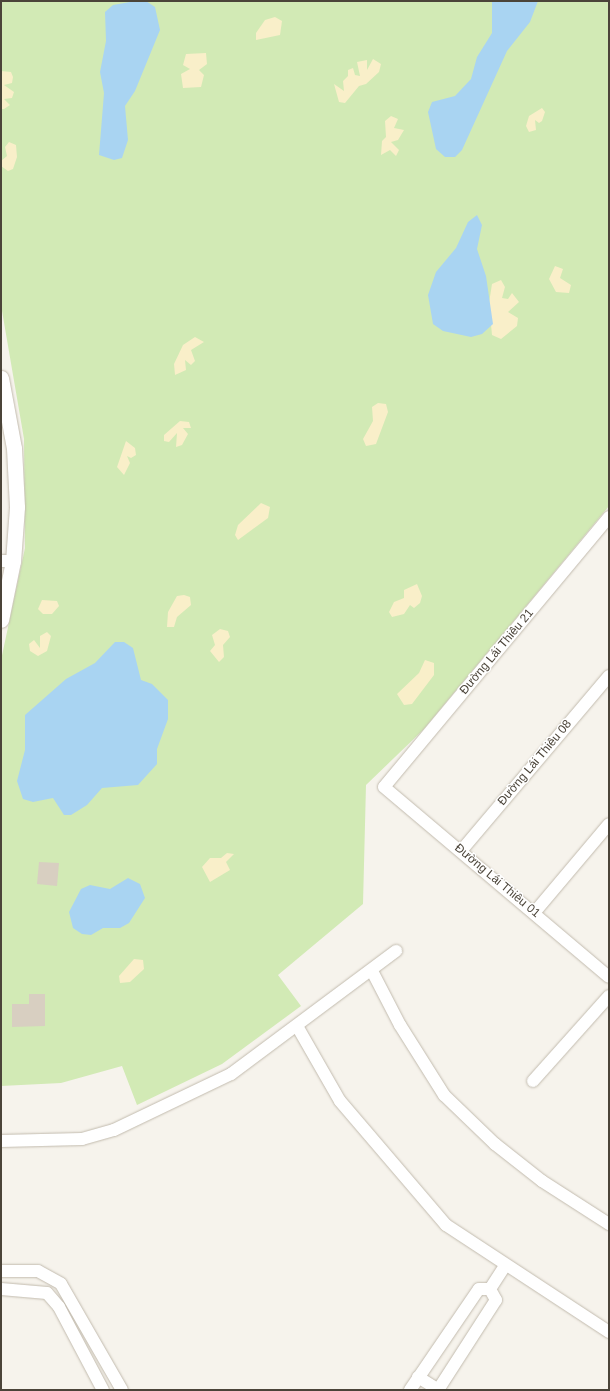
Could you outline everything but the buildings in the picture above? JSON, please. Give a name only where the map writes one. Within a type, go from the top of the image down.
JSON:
[{"type":"street","points":[[1,378],[5,421],[17,507],[7,561],[1,620]]},
{"type":"street","name":"Đường Lái Thiêu 21","points":[[384,787],[609,517]]},
{"type":"street","name":"Đường Lái Thiêu 08","points":[[461,851],[609,676]]},
{"type":"street","name":"Đường Lái Thiêu 01","points":[[384,787],[609,977]]},
{"type":"street","points":[[534,913],[609,824]]},
{"type":"street","points":[[1,1141],[69,1142],[114,1130],[231,1074],[372,972],[396,951]]},
{"type":"street","points":[[372,972],[400,1025],[444,1095],[513,1158],[609,1224]]},
{"type":"street","points":[[533,1081],[609,996]]},
{"type":"street","points":[[297,1026],[340,1102],[394,1168],[446,1225],[505,1266],[609,1332]]},
{"type":"street","points":[[490,1289],[505,1266]]},
{"type":"street","points":[[1,1271],[38,1271],[61,1284],[122,1390]]},
{"type":"street","points":[[1,1289],[47,1293],[59,1307],[103,1390]]},
{"type":"street","points":[[410,1390],[479,1289],[490,1289]]},
{"type":"street","points":[[418,1377],[438,1390],[496,1300],[490,1289]]},
{"type":"green space","points":[[1,1],[609,1],[609,506],[423,730],[366,785],[363,904],[278,975],[301,1006],[222,1064],[137,1105],[122,1066],[61,1083],[1,1086],[1,660],[25,548],[24,439],[1,305]]},
{"type":"sand","points":[[275,17],[282,21],[280,35],[256,40],[256,33],[265,20]]},
{"type":"sand","points":[[206,53],[207,64],[199,70],[204,75],[201,87],[183,88],[181,74],[190,69],[183,65],[186,54]]},
{"type":"sand","points":[[373,59],[381,64],[379,72],[366,84],[359,86],[345,103],[339,102],[334,84],[344,91],[343,81],[348,76],[348,70],[353,68],[355,75],[360,76],[357,62],[367,60],[367,70]]},
{"type":"sand","points":[[1,71],[11,72],[13,77],[12,83],[4,85],[14,92],[12,98],[4,99],[10,105],[4,109],[1,109]]},
{"type":"sand","points":[[542,108],[545,112],[542,121],[539,123],[535,120],[536,130],[529,132],[526,126],[529,116]]},
{"type":"sand","points":[[391,116],[398,119],[394,128],[404,130],[398,140],[391,142],[399,150],[396,156],[390,150],[381,155],[382,141],[386,137],[385,121]]},
{"type":"sand","points":[[9,142],[16,145],[17,157],[13,169],[8,171],[1,166],[1,161],[7,156],[5,147]]},
{"type":"sand","points":[[555,266],[563,269],[560,278],[571,285],[569,293],[556,292],[549,279]]},
{"type":"sand","points":[[501,280],[505,287],[502,298],[508,299],[512,293],[519,302],[508,312],[518,318],[517,326],[501,339],[492,335],[489,303],[492,284]]},
{"type":"sand","points":[[195,337],[204,342],[191,350],[195,361],[191,365],[185,360],[186,370],[175,375],[174,364],[183,345]]},
{"type":"sand","points":[[378,403],[386,404],[388,412],[376,444],[366,446],[363,439],[373,421],[372,407]]},
{"type":"sand","points":[[180,421],[189,422],[191,428],[183,428],[188,434],[182,445],[176,447],[177,433],[169,442],[164,441],[164,435]]},
{"type":"sand","points":[[126,441],[135,448],[136,455],[131,458],[127,456],[130,463],[124,475],[117,467]]},
{"type":"sand","points":[[261,503],[270,507],[268,518],[238,540],[235,535],[238,525]]},
{"type":"sand","points":[[417,584],[422,596],[420,603],[414,608],[410,605],[404,614],[392,617],[389,612],[394,602],[404,598],[404,590]]},
{"type":"sand","points":[[184,595],[190,597],[191,605],[177,617],[174,627],[167,627],[168,612],[177,596]]},
{"type":"sand","points":[[42,600],[57,601],[59,606],[52,614],[43,614],[38,609]]},
{"type":"sand","points":[[220,629],[228,631],[230,637],[223,645],[224,657],[219,662],[210,651],[215,645],[212,635]]},
{"type":"sand","points":[[47,632],[51,636],[47,651],[38,656],[30,651],[29,644],[34,640],[40,648],[40,636]]},
{"type":"sand","points":[[425,660],[434,663],[434,675],[412,704],[404,705],[397,694],[419,673]]},
{"type":"sand","points":[[227,853],[234,854],[226,862],[230,870],[210,882],[202,867],[210,858],[221,858]]},
{"type":"sand","points":[[134,959],[143,960],[144,969],[130,982],[120,983],[119,976]]},
{"type":"water","points":[[136,1],[146,1],[155,7],[160,30],[135,91],[125,106],[128,140],[122,158],[114,160],[99,155],[104,93],[100,72],[106,41],[105,12],[113,5]]},
{"type":"water","points":[[492,1],[538,1],[530,22],[507,51],[462,150],[455,157],[445,157],[436,149],[428,112],[432,102],[455,96],[471,79],[477,57],[492,33]]},
{"type":"water","points":[[477,215],[482,225],[477,249],[486,276],[493,324],[482,334],[471,337],[443,331],[433,324],[428,295],[436,272],[456,248],[468,222]]},
{"type":"water","points":[[115,642],[124,642],[133,648],[141,680],[152,684],[168,700],[168,719],[157,749],[157,764],[138,785],[102,788],[87,805],[71,815],[64,815],[53,798],[33,802],[23,799],[17,781],[25,750],[25,715],[66,679],[95,663]]},
{"type":"water","points":[[128,878],[140,884],[145,898],[129,923],[120,928],[103,928],[91,935],[82,934],[73,928],[69,912],[81,889],[90,885],[110,889]]}]
